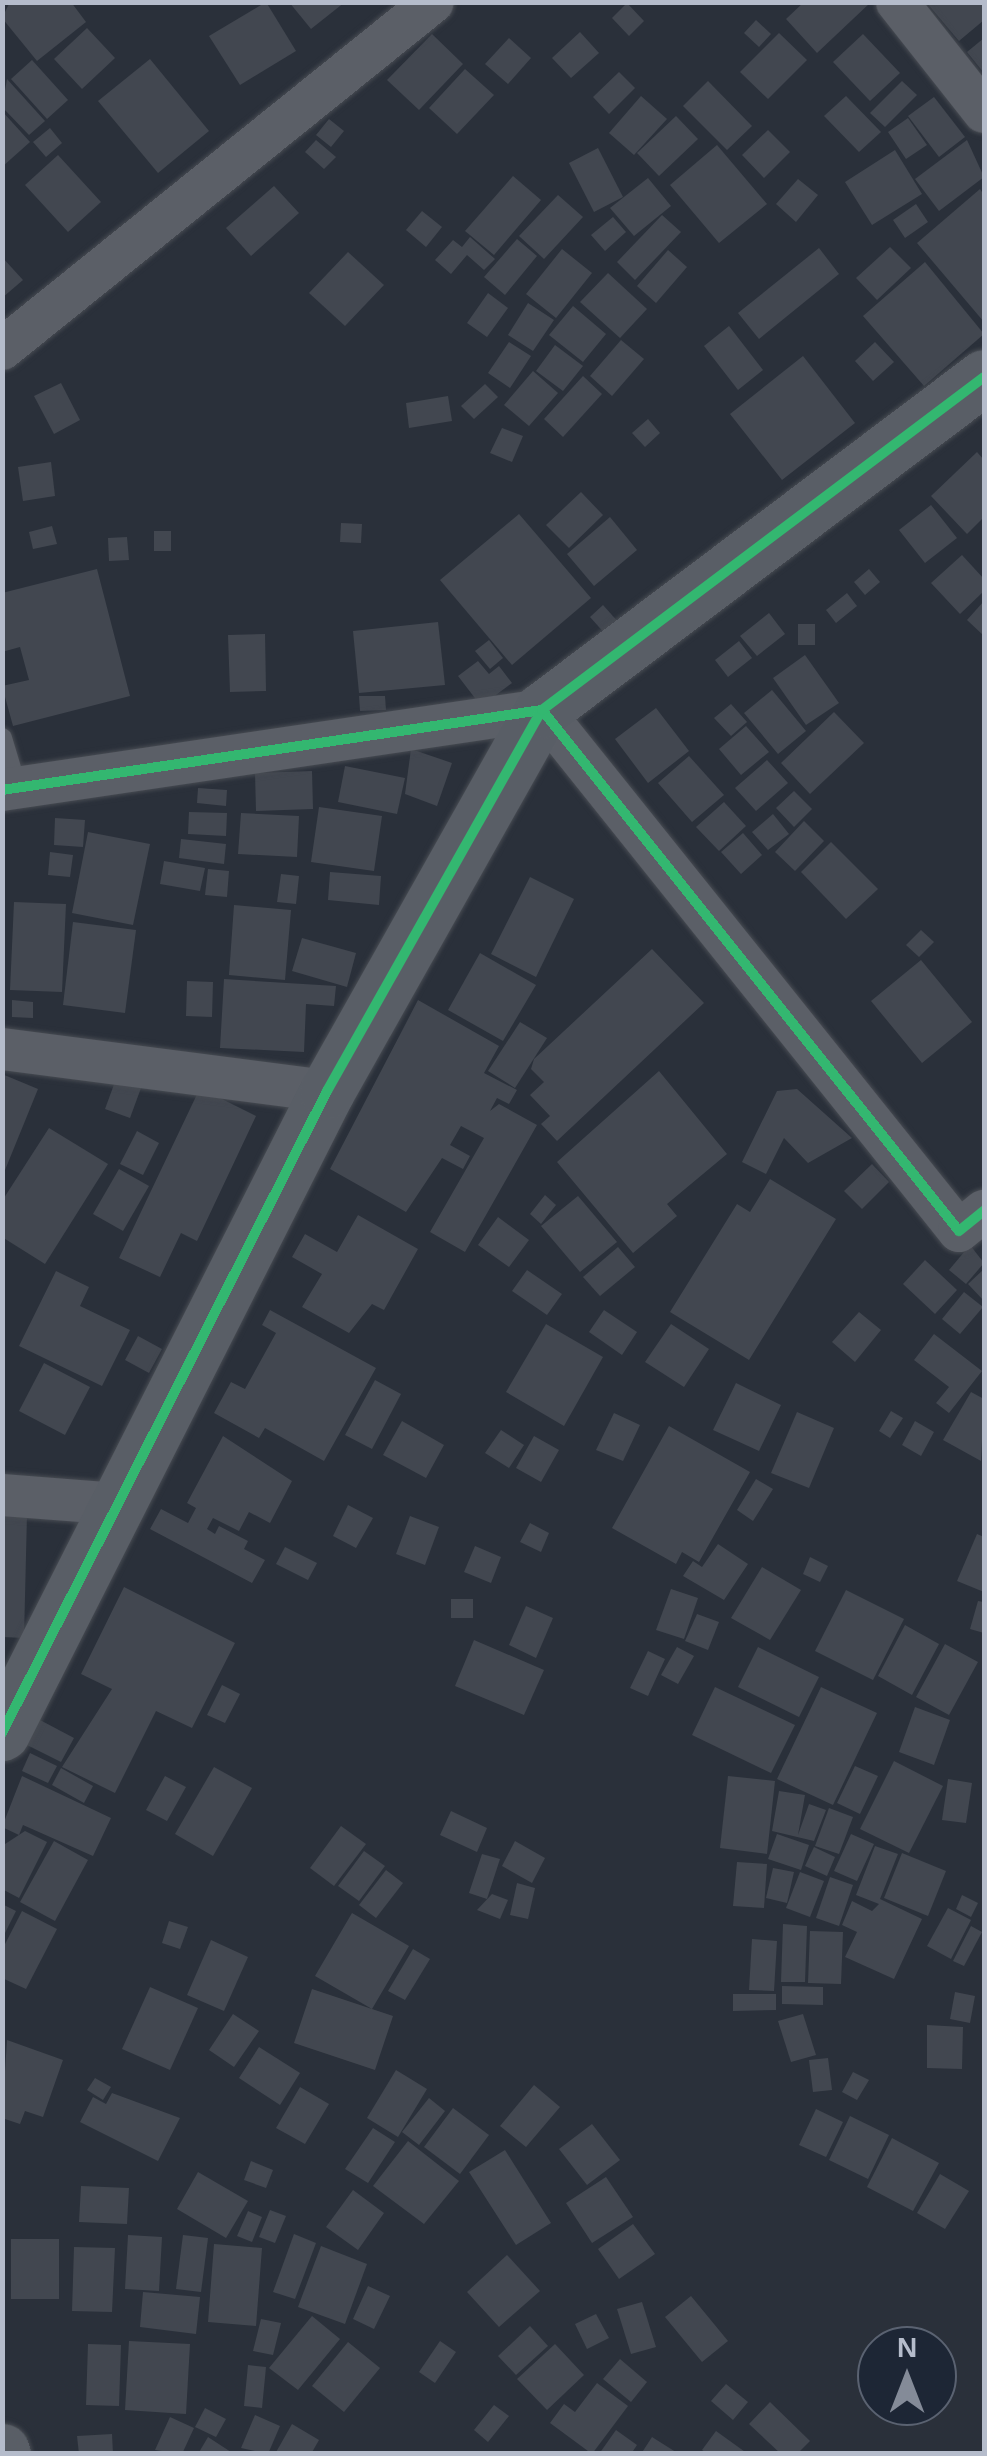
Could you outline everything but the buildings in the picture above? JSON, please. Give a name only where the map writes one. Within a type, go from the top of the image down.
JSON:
[{"type":"street","points":[[2,349],[433,2]]},
{"type":"street","points":[[897,2],[984,112]]},
{"type":"street","points":[[2,1733],[327,1092],[542,710],[984,376]]},
{"type":"street","points":[[10,789],[542,710]]},
{"type":"street","points":[[542,710],[959,1231],[984,1210]]},
{"type":"street","points":[[2,1048],[327,1092]]},
{"type":"street","points":[[2,1495],[118,1504]]},
{"type":"lane","points":[[2,738],[10,789]]},
{"type":"cycle path","points":[[2,1733],[327,1091],[542,710],[984,377]]},
{"type":"cycle path","points":[[2,790],[542,710],[959,1231],[984,1211]]}]
